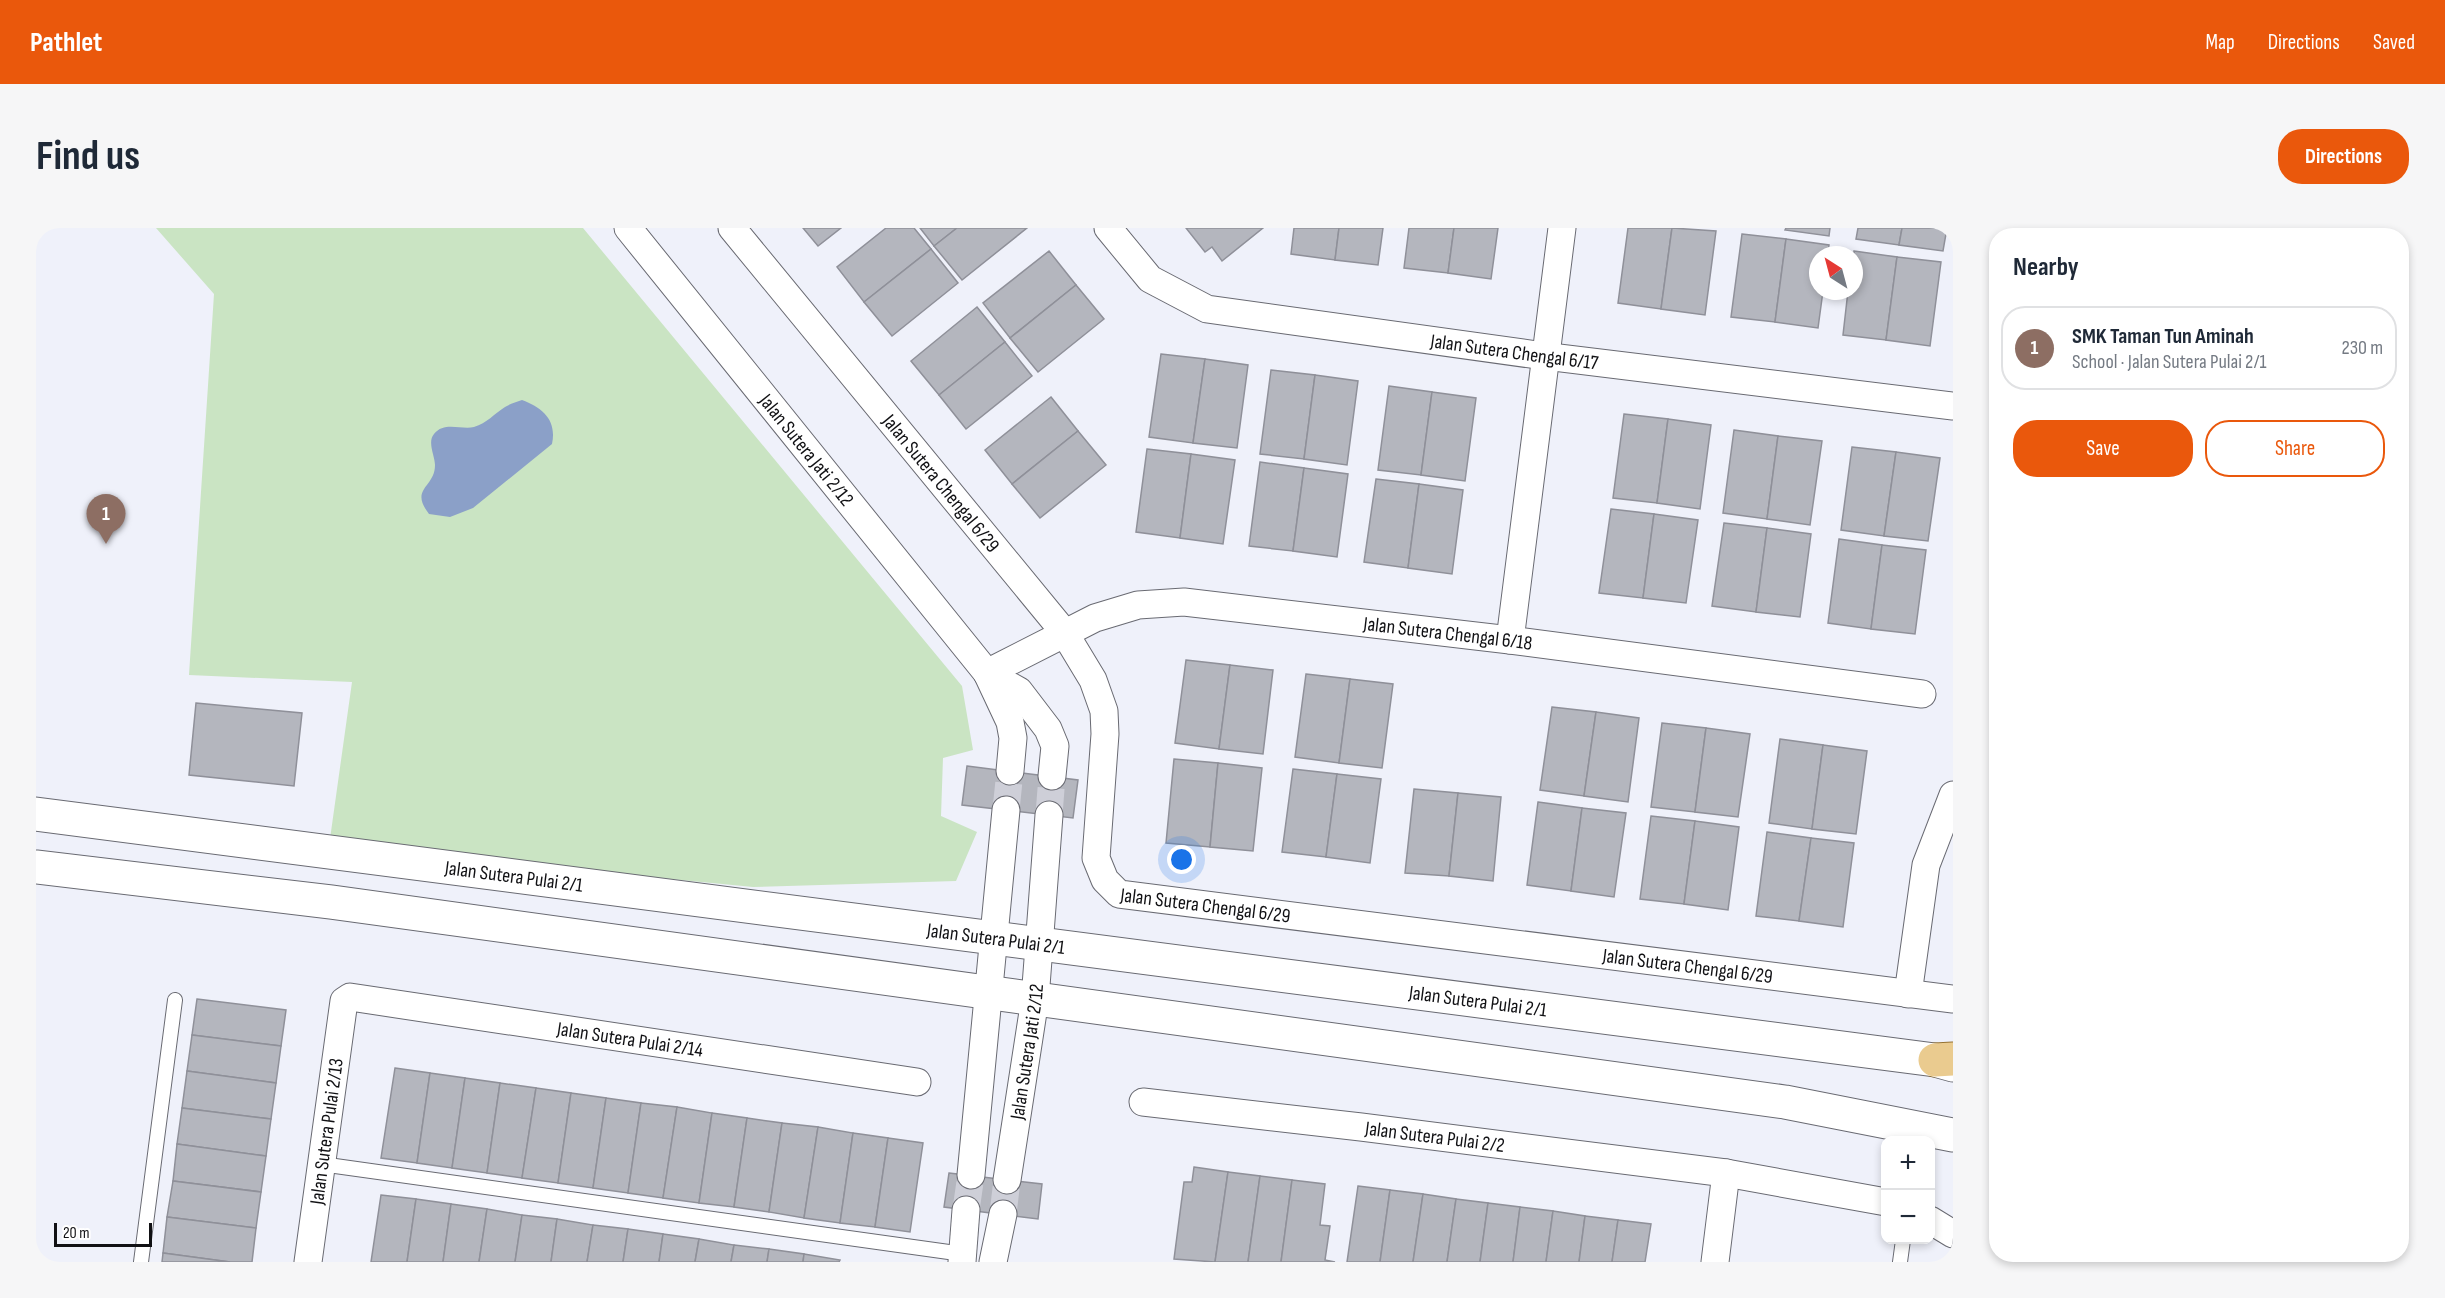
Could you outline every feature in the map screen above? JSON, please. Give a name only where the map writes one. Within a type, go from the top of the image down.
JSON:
[{"type":"main road","name":"Jalan Sutera Pulai 2/1","points":[[36,814],[1947,1061]]},
{"type":"main road","points":[[36,867],[331,903],[1785,1102],[1953,1135]]},
{"type":"street","name":"Jalan Sutera Jati 2/12","points":[[628,228],[987,673],[1010,722],[1013,738],[1010,771]]},
{"type":"street","name":"Jalan Sutera Chengal 6/29","points":[[732,228],[1064,632],[1093,680],[1104,711],[1096,858],[1105,880],[1119,894],[1908,994]]},
{"type":"street","name":"Jalan Sutera Chengal 6/17","points":[[1108,228],[1150,279],[1207,309],[1545,356],[1953,406]]},
{"type":"street","points":[[1510,640],[1562,228]]},
{"type":"street","name":"Jalan Sutera Chengal 6/18","points":[[987,673],[1095,618],[1138,605],[1184,602],[1510,640],[1922,693]]},
{"type":"street","name":"Jalan Sutera Jati 2/12","points":[[987,673],[1019,691],[1048,729],[1055,746],[1052,776]]},
{"type":"street","points":[[1953,795],[1926,865],[1908,994],[1953,999]]},
{"type":"street","name":"Jalan Sutera Jati 2/12","points":[[971,1175],[1006,810]]},
{"type":"street","name":"Jalan Sutera Jati 2/12","points":[[1007,1180],[1035,999],[1049,815]]},
{"type":"street","name":"Jalan Sutera Pulai 2/14","points":[[344,1001],[350,997],[359,997],[917,1082]]},
{"type":"street","name":"Jalan Sutera Pulai 2/13","points":[[308,1262],[344,1001]]},
{"type":"street","name":"Jalan Sutera Pulai 2/2","points":[[1143,1102],[1726,1173],[1881,1201]]},
{"type":"street","points":[[1714,1262],[1726,1173]]},
{"type":"street","points":[[963,1258],[966,1210]]},
{"type":"street","points":[[997,1261],[1003,1214]]},
{"type":"street","points":[[1935,1223],[1953,1234]]},
{"type":"lane","points":[[141,1262],[175,1000]]},
{"type":"lane","points":[[321,1164],[963,1258]]},
{"type":"lane","points":[[1900,1262],[1902,1244]]},
{"type":"green space","points":[[156,228],[583,228],[962,686],[973,750],[943,758],[941,816],[977,832],[956,881],[753,887],[329,846],[352,682],[189,675],[214,294]]},
{"type":"water","points":[[522,400],[547,416],[552,428],[552,444],[473,508],[450,517],[429,514],[422,499],[422,493],[434,473],[431,441],[434,434],[448,427],[474,427],[487,421],[505,407]]},
{"type":"building","points":[[803,228],[841,228],[818,246]]},
{"type":"building","points":[[886,228],[914,228],[931,249],[864,302],[837,267]]},
{"type":"building","points":[[920,228],[957,228],[934,246]]},
{"type":"building","points":[[957,228],[1027,228],[962,280],[934,246]]},
{"type":"building","points":[[1186,228],[1263,228],[1222,261],[1212,247],[1205,252]]},
{"type":"building","points":[[1294,228],[1339,228],[1335,260],[1291,254]]},
{"type":"building","points":[[1339,228],[1383,228],[1378,265],[1335,260]]},
{"type":"building","points":[[1409,228],[1454,228],[1448,273],[1404,268]]},
{"type":"building","points":[[1454,228],[1498,228],[1491,279],[1448,273]]},
{"type":"building","points":[[1628,228],[1672,228],[1661,309],[1618,303]]},
{"type":"building","points":[[1672,228],[1716,231],[1705,315],[1661,309]]},
{"type":"building","points":[[1786,228],[1830,228],[1829,236],[1785,230]]},
{"type":"building","points":[[1858,228],[1902,228],[1899,245],[1856,239]]},
{"type":"building","points":[[1902,228],[1947,228],[1943,251],[1899,245]]},
{"type":"building","points":[[1742,234],[1786,239],[1775,322],[1731,317]]},
{"type":"building","points":[[1786,239],[1829,245],[1809,246],[1809,300],[1822,300],[1818,328],[1775,322]]},
{"type":"building","points":[[931,249],[958,283],[892,336],[864,302]]},
{"type":"building","points":[[1049,251],[1076,285],[1010,338],[983,303]]},
{"type":"building","points":[[1863,252],[1897,257],[1886,340],[1843,335],[1847,300],[1863,300]]},
{"type":"building","points":[[1897,257],[1941,262],[1930,346],[1886,340]]},
{"type":"building","points":[[1076,285],[1104,319],[1038,372],[1010,338]]},
{"type":"building","points":[[977,307],[1005,342],[939,395],[911,361]]},
{"type":"building","points":[[1005,342],[1032,376],[966,429],[939,395]]},
{"type":"building","points":[[1161,354],[1205,359],[1193,443],[1149,437]]},
{"type":"building","points":[[1205,359],[1248,365],[1237,448],[1193,443]]},
{"type":"building","points":[[1271,370],[1315,375],[1304,459],[1260,454]]},
{"type":"building","points":[[1315,375],[1358,381],[1347,465],[1304,459]]},
{"type":"building","points":[[1389,386],[1432,392],[1421,475],[1378,470]]},
{"type":"building","points":[[1432,392],[1476,398],[1465,481],[1421,475]]},
{"type":"building","points":[[1051,397],[1078,431],[1012,484],[985,450]]},
{"type":"building","points":[[1624,414],[1668,419],[1657,503],[1613,498]]},
{"type":"building","points":[[1668,419],[1711,425],[1700,509],[1657,503]]},
{"type":"building","points":[[1734,430],[1778,436],[1767,519],[1723,513]]},
{"type":"building","points":[[1078,431],[1106,465],[1040,518],[1012,484]]},
{"type":"building","points":[[1778,436],[1822,441],[1810,525],[1767,519]]},
{"type":"building","points":[[1852,447],[1896,452],[1884,536],[1841,530]]},
{"type":"building","points":[[1147,449],[1191,454],[1180,538],[1136,532]]},
{"type":"building","points":[[1896,452],[1940,458],[1928,541],[1884,536]]},
{"type":"building","points":[[1191,454],[1235,460],[1223,544],[1180,538]]},
{"type":"building","points":[[1260,462],[1304,468],[1293,551],[1249,546]]},
{"type":"building","points":[[1304,468],[1348,474],[1337,557],[1293,551]]},
{"type":"building","points":[[1376,479],[1419,484],[1408,568],[1364,562]]},
{"type":"building","points":[[1419,484],[1463,490],[1452,574],[1408,568]]},
{"type":"building","points":[[1611,509],[1654,514],[1643,598],[1599,593]]},
{"type":"building","points":[[1654,514],[1698,520],[1686,603],[1643,598]]},
{"type":"building","points":[[1724,523],[1767,528],[1756,612],[1712,606]]},
{"type":"building","points":[[1767,528],[1811,534],[1800,617],[1756,612]]},
{"type":"building","points":[[1839,539],[1882,545],[1871,629],[1828,623]]},
{"type":"building","points":[[1882,545],[1926,550],[1915,634],[1871,629]]},
{"type":"building","points":[[1186,660],[1230,665],[1219,749],[1175,743]]},
{"type":"building","points":[[1230,665],[1273,670],[1263,754],[1219,749]]},
{"type":"building","points":[[1306,674],[1350,679],[1339,763],[1295,757]]},
{"type":"building","points":[[1350,679],[1393,684],[1382,768],[1339,763]]},
{"type":"building","points":[[196,703],[302,713],[294,786],[189,775]]},
{"type":"building","points":[[1552,707],[1596,712],[1584,796],[1540,790]]},
{"type":"building","points":[[1596,712],[1639,718],[1628,802],[1584,796]]},
{"type":"building","points":[[1662,723],[1706,728],[1695,812],[1651,807]]},
{"type":"building","points":[[1706,728],[1750,734],[1738,817],[1695,812]]},
{"type":"building","points":[[1780,739],[1823,745],[1812,829],[1769,823]]},
{"type":"building","points":[[1823,745],[1867,751],[1856,834],[1812,829]]},
{"type":"building","points":[[1174,759],[1218,763],[1210,847],[1166,843]]},
{"type":"building","points":[[1218,763],[1262,768],[1253,851],[1210,847]]},
{"type":"building","points":[[967,766],[1078,780],[1073,818],[962,805]]},
{"type":"building","points":[[1293,769],[1337,774],[1326,857],[1282,852]]},
{"type":"building","points":[[1337,774],[1381,779],[1370,863],[1326,857]]},
{"type":"building","points":[[1414,789],[1458,793],[1449,876],[1405,873]]},
{"type":"building","points":[[1458,793],[1501,797],[1493,881],[1449,876]]},
{"type":"building","points":[[1538,802],[1582,808],[1571,891],[1527,885]]},
{"type":"building","points":[[1582,808],[1626,813],[1614,897],[1571,891]]},
{"type":"building","points":[[1651,816],[1695,821],[1684,904],[1640,899]]},
{"type":"building","points":[[1695,821],[1739,827],[1728,910],[1684,904]]},
{"type":"building","points":[[1767,832],[1811,838],[1799,921],[1756,916]]},
{"type":"building","points":[[1811,838],[1854,843],[1843,927],[1799,921]]},
{"type":"building","points":[[197,999],[286,1010],[281,1046],[192,1035]]},
{"type":"building","points":[[192,1035],[281,1046],[276,1083],[187,1071]]},
{"type":"building","points":[[395,1068],[430,1073],[417,1163],[381,1158]]},
{"type":"building","points":[[187,1071],[276,1083],[271,1119],[182,1108]]},
{"type":"building","points":[[430,1073],[465,1078],[452,1168],[417,1163]]},
{"type":"building","points":[[465,1078],[500,1083],[487,1173],[452,1168]]},
{"type":"building","points":[[500,1083],[536,1088],[522,1178],[487,1173]]},
{"type":"building","points":[[536,1088],[571,1093],[558,1183],[522,1178]]},
{"type":"building","points":[[571,1093],[606,1098],[593,1188],[558,1183]]},
{"type":"building","points":[[606,1098],[641,1103],[628,1193],[593,1188]]},
{"type":"building","points":[[641,1103],[677,1107],[663,1198],[628,1193]]},
{"type":"building","points":[[677,1107],[712,1113],[699,1203],[663,1198]]},
{"type":"building","points":[[182,1108],[271,1119],[266,1156],[177,1144]]},
{"type":"building","points":[[712,1113],[747,1118],[734,1207],[699,1203]]},
{"type":"building","points":[[747,1118],[782,1123],[769,1212],[734,1207]]},
{"type":"building","points":[[782,1123],[818,1127],[804,1218],[769,1212]]},
{"type":"building","points":[[818,1127],[853,1133],[840,1223],[804,1218]]},
{"type":"building","points":[[853,1133],[888,1138],[875,1227],[840,1223]]},
{"type":"building","points":[[888,1138],[923,1143],[910,1232],[875,1227]]},
{"type":"building","points":[[177,1144],[266,1156],[261,1192],[173,1181]]},
{"type":"building","points":[[1194,1167],[1228,1172],[1215,1262],[1174,1259],[1184,1182],[1192,1182]]},
{"type":"building","points":[[1228,1172],[1260,1176],[1248,1262],[1215,1262]]},
{"type":"building","points":[[949,1173],[1042,1184],[1038,1219],[944,1207]]},
{"type":"building","points":[[1260,1176],[1292,1180],[1281,1262],[1248,1262]]},
{"type":"building","points":[[1292,1180],[1325,1184],[1320,1225],[1330,1226],[1325,1260],[1335,1262],[1281,1262]]},
{"type":"building","points":[[173,1181],[261,1192],[256,1228],[167,1217]]},
{"type":"building","points":[[1358,1186],[1390,1190],[1380,1262],[1347,1262]]},
{"type":"building","points":[[1390,1190],[1423,1194],[1413,1262],[1380,1262]]},
{"type":"building","points":[[1423,1194],[1456,1199],[1447,1262],[1413,1262]]},
{"type":"building","points":[[381,1195],[416,1199],[407,1262],[371,1262]]},
{"type":"building","points":[[416,1199],[451,1204],[443,1262],[407,1262]]},
{"type":"building","points":[[1456,1199],[1488,1203],[1480,1262],[1447,1262]]},
{"type":"building","points":[[1488,1203],[1520,1207],[1513,1262],[1480,1262]]},
{"type":"building","points":[[451,1204],[487,1209],[479,1262],[443,1262]]},
{"type":"building","points":[[1520,1207],[1553,1211],[1546,1262],[1513,1262]]},
{"type":"building","points":[[487,1209],[522,1215],[515,1262],[479,1262]]},
{"type":"building","points":[[1553,1211],[1585,1216],[1579,1262],[1546,1262]]},
{"type":"building","points":[[522,1215],[557,1219],[551,1262],[515,1262]]},
{"type":"building","points":[[1585,1216],[1618,1220],[1612,1262],[1579,1262]]},
{"type":"building","points":[[167,1217],[256,1228],[252,1262],[230,1262],[163,1253]]},
{"type":"building","points":[[557,1219],[593,1225],[587,1262],[551,1262]]},
{"type":"building","points":[[1618,1220],[1651,1224],[1645,1262],[1612,1262]]},
{"type":"building","points":[[593,1225],[628,1229],[623,1262],[587,1262]]},
{"type":"building","points":[[628,1229],[663,1234],[659,1262],[623,1262]]},
{"type":"building","points":[[663,1234],[699,1239],[695,1262],[659,1262]]},
{"type":"building","points":[[699,1239],[734,1245],[731,1262],[695,1262]]},
{"type":"building","points":[[734,1245],[769,1249],[767,1262],[731,1262]]},
{"type":"building","points":[[769,1249],[804,1254],[803,1262],[767,1262]]},
{"type":"building","points":[[163,1253],[230,1262],[162,1262]]},
{"type":"building","points":[[804,1254],[840,1260],[839,1262],[803,1262]]},
{"type":"tunnel","points":[[1006,810],[1010,771]]},
{"type":"tunnel","points":[[1049,815],[1052,776]]},
{"type":"tunnel","points":[[966,1210],[971,1175]]},
{"type":"tunnel","points":[[1003,1214],[1007,1180]]},
{"type":"place","name":"SMK Taman Tun Aminah","points":[[106,544]]}]
